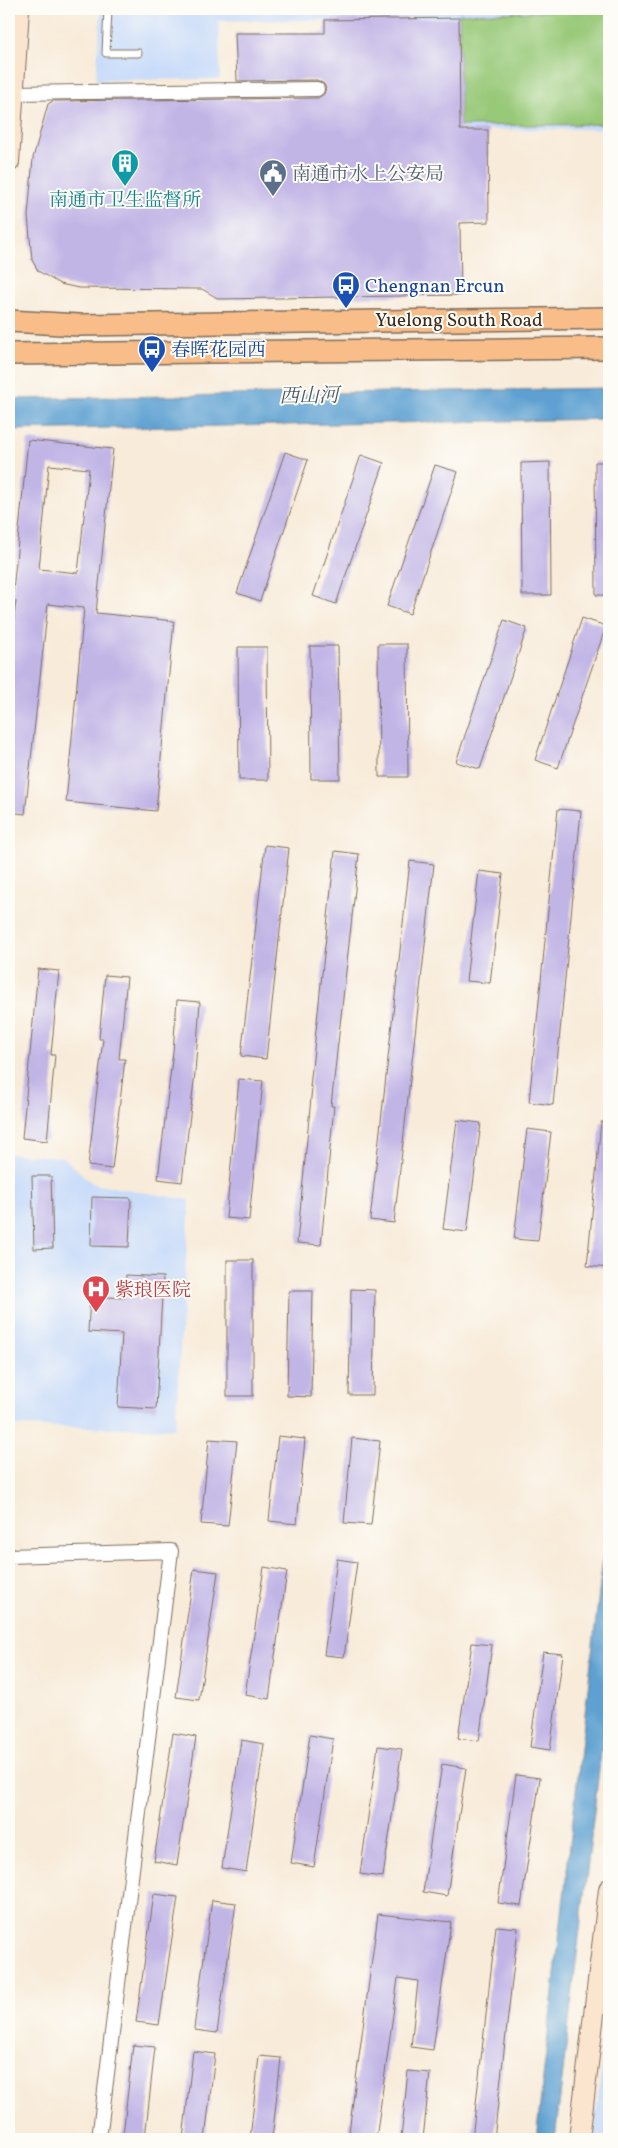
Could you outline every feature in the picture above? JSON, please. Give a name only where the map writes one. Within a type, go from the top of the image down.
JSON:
[{"type":"main road","name":"Yuelong South Road","points":[[9,321],[78,325],[609,318]]},
{"type":"main road","name":"Yuelong South Road","points":[[9,354],[609,348]]},
{"type":"street","points":[[9,162],[11,93],[19,9]]},
{"type":"street","points":[[11,93],[317,89]]},
{"type":"street","points":[[9,1556],[171,1551],[99,2139]]},
{"type":"street","points":[[579,2139],[609,1889]]},
{"type":"lane","points":[[108,9],[106,53],[138,53]]},
{"type":"shaded area","points":[[101,9],[609,9],[609,129],[461,130],[459,18],[219,21],[220,79],[96,80]]},
{"type":"shaded area","name":"紫琅医院","points":[[9,1154],[63,1157],[93,1184],[190,1200],[175,1429],[9,1426]]},
{"type":"shaded area","points":[[609,2008],[609,2139],[593,2139]]},
{"type":"green space","points":[[609,10],[609,124],[460,126],[459,14]]},
{"type":"water","name":"西山河","points":[[609,388],[609,419],[9,430],[9,399]]},
{"type":"water","points":[[609,1506],[609,1686],[555,2139],[536,2139]]},
{"type":"building","points":[[459,18],[460,130],[488,130],[489,222],[460,223],[461,295],[219,299],[202,289],[79,288],[60,284],[38,271],[32,260],[28,216],[33,158],[48,104],[53,101],[318,98],[324,94],[326,88],[324,84],[317,80],[237,81],[235,33],[325,33],[325,20]]},
{"type":"building","points":[[28,440],[113,449],[96,613],[174,621],[156,811],[66,802],[84,608],[48,604],[25,814],[9,812],[9,664],[16,601],[12,601]],"holes":[[[49,465],[89,469],[78,573],[39,569]]]},
{"type":"building","points":[[285,452],[308,460],[260,601],[237,593]]},
{"type":"building","points":[[361,455],[384,463],[336,604],[313,596]]},
{"type":"building","points":[[550,462],[551,595],[522,595],[521,463]]},
{"type":"building","points":[[595,462],[609,462],[609,595],[596,595]]},
{"type":"building","points":[[435,465],[458,472],[410,614],[387,606]]},
{"type":"building","points":[[582,618],[606,626],[558,768],[535,760]]},
{"type":"building","points":[[504,620],[527,628],[480,769],[456,762]]},
{"type":"building","points":[[378,644],[407,644],[408,777],[379,777]]},
{"type":"building","points":[[310,646],[338,646],[340,779],[311,779]]},
{"type":"building","points":[[238,647],[267,647],[268,780],[239,780]]},
{"type":"building","points":[[558,809],[581,811],[553,1105],[529,1102]]},
{"type":"building","points":[[265,845],[289,848],[266,1059],[241,1056]]},
{"type":"building","points":[[335,851],[359,854],[331,1106],[334,1106],[321,1245],[297,1243],[312,1087],[310,1087]]},
{"type":"building","points":[[410,861],[434,864],[394,1223],[370,1220]]},
{"type":"building","points":[[479,871],[503,874],[490,983],[466,981]]},
{"type":"building","points":[[38,969],[59,971],[51,1055],[55,1055],[47,1141],[22,1138]]},
{"type":"building","points":[[105,975],[127,977],[119,1059],[125,1059],[112,1169],[88,1166],[103,1039],[99,1039]]},
{"type":"building","points":[[177,1000],[200,1002],[195,1073],[182,1182],[158,1179]]},
{"type":"building","points":[[239,1079],[263,1081],[249,1220],[226,1218]]},
{"type":"building","points":[[457,1120],[481,1123],[467,1232],[443,1229]]},
{"type":"building","points":[[601,1122],[609,1122],[609,1268],[587,1266]]},
{"type":"building","points":[[527,1129],[551,1132],[538,1241],[514,1239]]},
{"type":"building","points":[[32,1176],[51,1176],[53,1248],[34,1249]]},
{"type":"building","points":[[92,1197],[131,1198],[129,1247],[91,1246]]},
{"type":"building","points":[[227,1260],[253,1260],[253,1396],[227,1396]]},
{"type":"building","points":[[126,1275],[163,1277],[156,1409],[118,1407],[122,1334],[88,1332],[90,1296],[125,1298]]},
{"type":"building","points":[[351,1289],[375,1290],[373,1395],[349,1395]]},
{"type":"building","points":[[289,1291],[313,1291],[311,1397],[287,1396]]},
{"type":"building","points":[[278,1436],[305,1439],[297,1524],[269,1521]]},
{"type":"building","points":[[352,1438],[380,1441],[371,1525],[344,1523]]},
{"type":"building","points":[[209,1439],[237,1441],[228,1526],[201,1524]]},
{"type":"building","points":[[337,1559],[357,1562],[344,1657],[324,1655]]},
{"type":"building","points":[[264,1567],[287,1571],[269,1699],[245,1695]]},
{"type":"building","points":[[194,1569],[218,1572],[199,1700],[176,1697]]},
{"type":"building","points":[[472,1643],[492,1645],[479,1741],[458,1738]]},
{"type":"building","points":[[543,1652],[563,1654],[550,1750],[530,1747]]},
{"type":"building","points":[[173,1733],[196,1737],[177,1865],[154,1861]]},
{"type":"building","points":[[310,1735],[333,1739],[314,1867],[291,1863]]},
{"type":"building","points":[[241,1740],[264,1744],[246,1872],[222,1868]]},
{"type":"building","points":[[378,1746],[402,1749],[383,1877],[360,1874]]},
{"type":"building","points":[[442,1764],[466,1768],[447,1896],[423,1892]]},
{"type":"building","points":[[516,1775],[540,1778],[521,1906],[498,1903]]},
{"type":"building","points":[[154,1894],[178,1897],[159,2025],[136,2022]]},
{"type":"building","points":[[212,1900],[236,1903],[217,2033],[195,2030],[194,2028]]},
{"type":"building","points":[[378,1914],[451,1922],[433,2050],[411,2047],[418,1981],[398,1978],[376,2139],[348,2139]]},
{"type":"building","points":[[496,1926],[518,1928],[494,2139],[472,2139]]},
{"type":"building","points":[[133,2045],[155,2047],[145,2138],[123,2135]]},
{"type":"building","points":[[193,2051],[215,2054],[205,2139],[183,2139]]},
{"type":"building","points":[[259,2056],[281,2058],[272,2139],[250,2139]]},
{"type":"building","points":[[408,2071],[430,2073],[423,2139],[401,2139]]},
{"type":"place","name":"南通市卫生监督所","points":[[125,187]]},
{"type":"place","name":"南通市水上公安局","points":[[273,197]]},
{"type":"place","name":"Chengnan Ercun","points":[[346,309]]},
{"type":"place","name":"春晖花园西","points":[[152,373]]},
{"type":"place","name":"紫琅医院","points":[[96,1313]]}]
